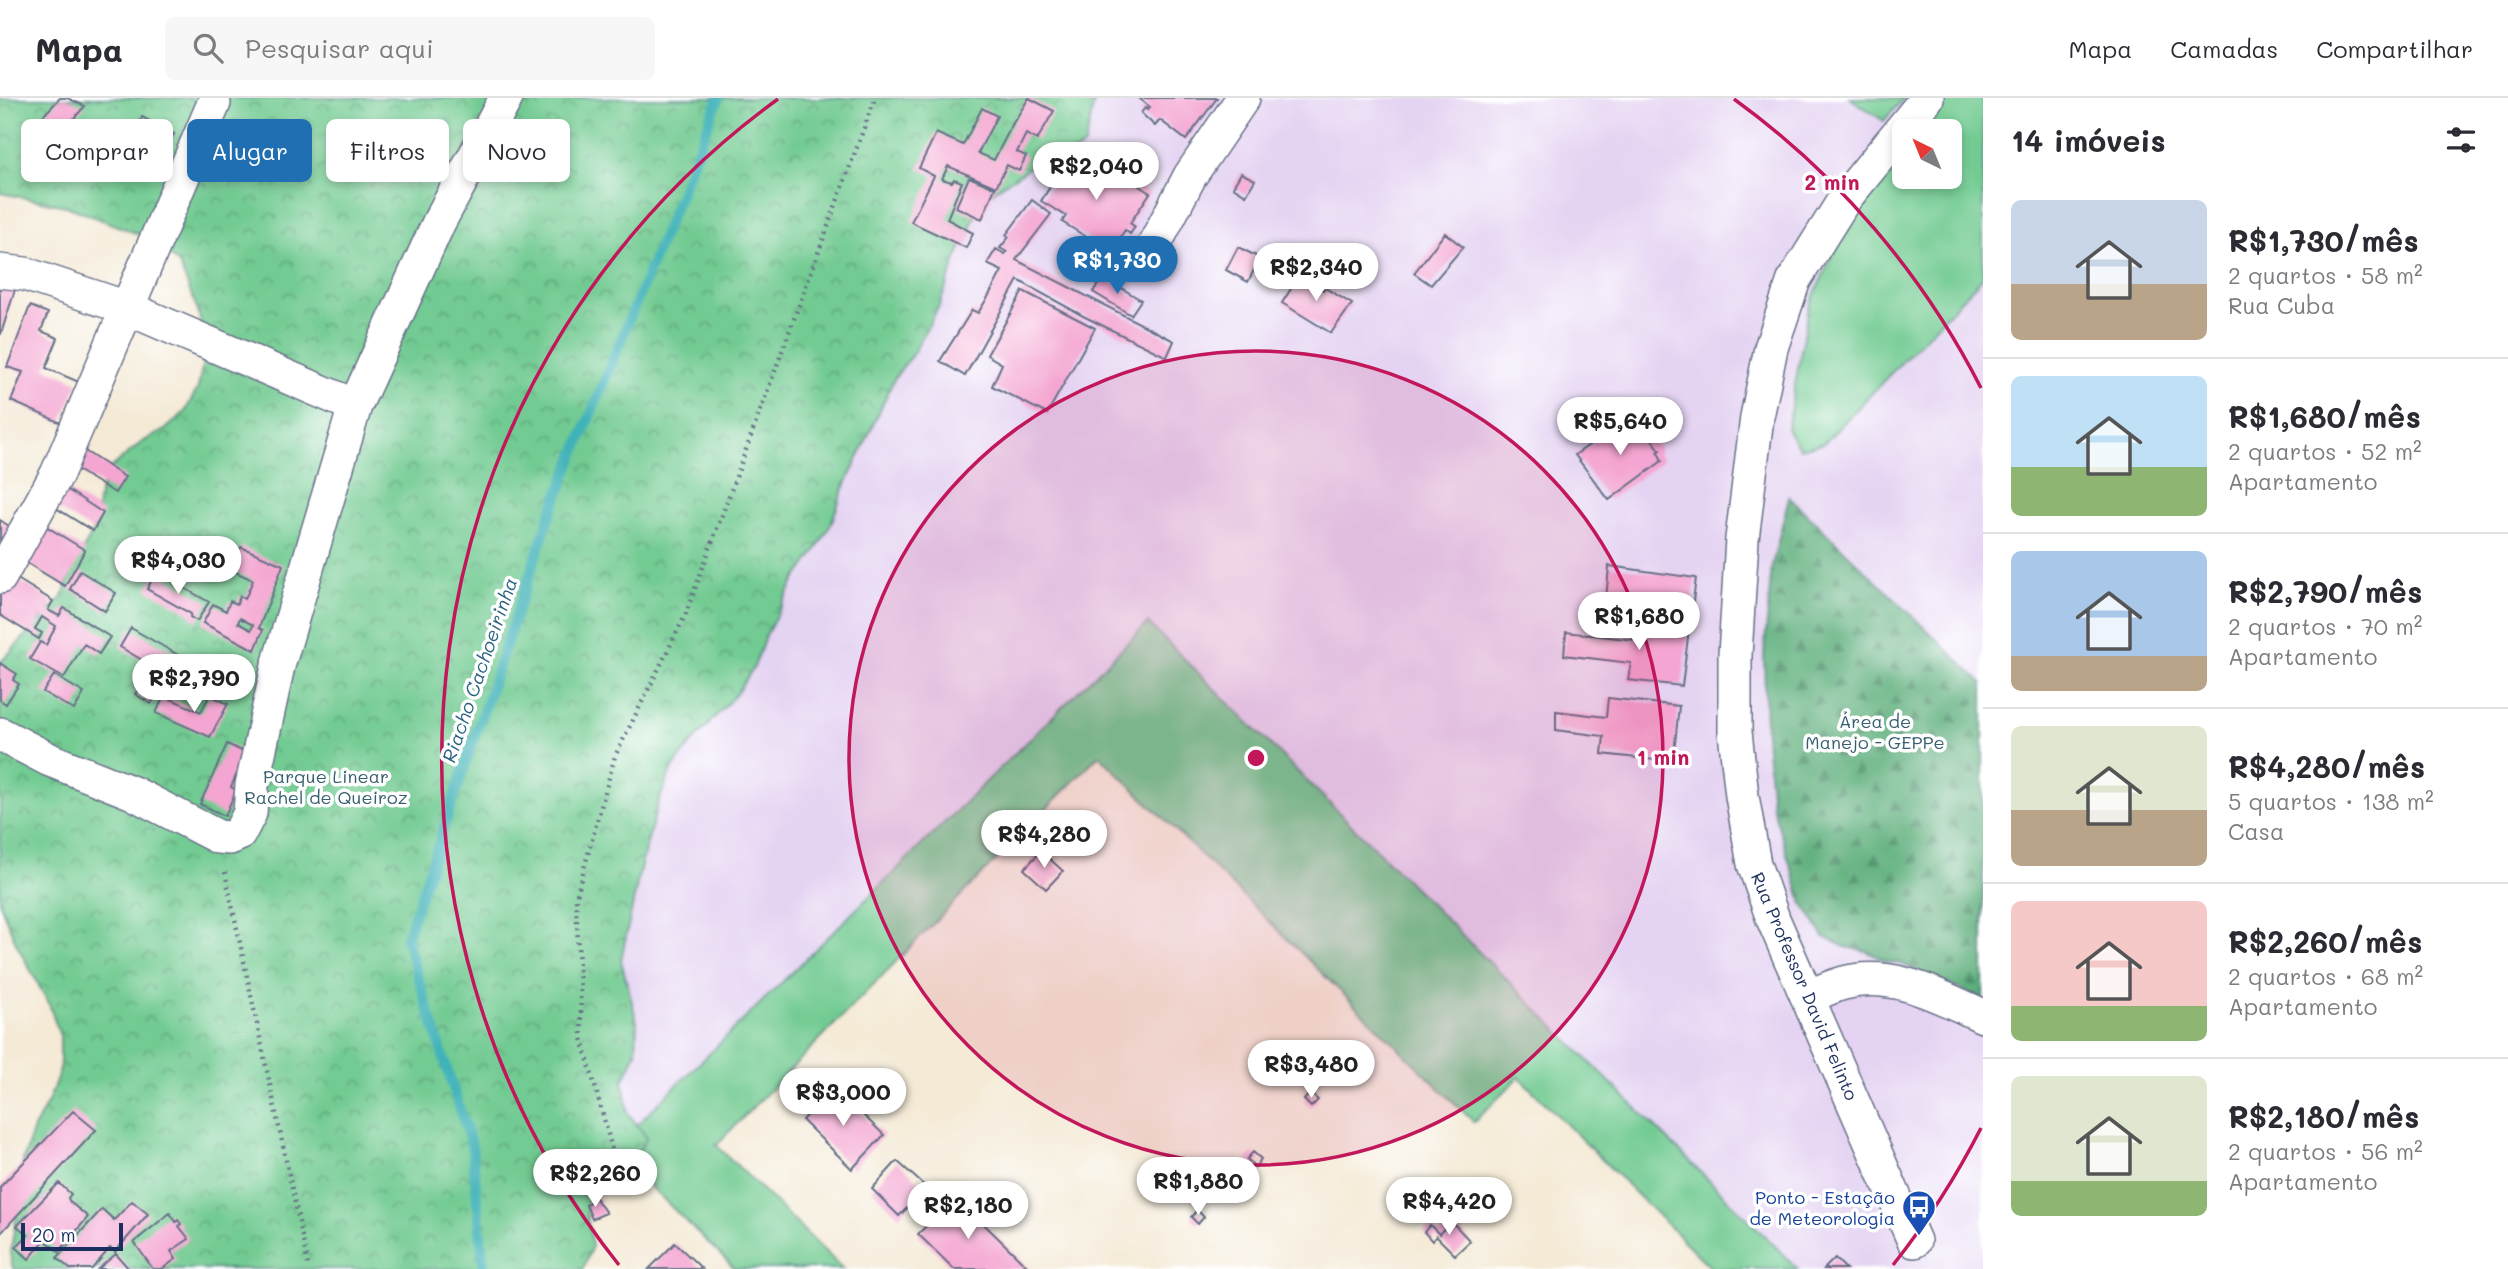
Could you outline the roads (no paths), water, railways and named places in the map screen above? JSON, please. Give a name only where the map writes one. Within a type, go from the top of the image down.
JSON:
[{"type":"street","points":[[0,734],[50,760],[133,793],[218,837],[230,838],[239,834],[250,813],[252,785],[278,666],[355,406],[439,222],[506,98]]},
{"type":"street","points":[[1145,263],[1190,176],[1243,98]]},
{"type":"street","name":"Rua Professor David Felinto","points":[[1914,1241],[1773,919],[1754,863],[1742,796],[1735,732],[1735,655],[1742,538],[1757,417],[1771,348],[1794,280],[1846,197],[1927,98]]},
{"type":"street","points":[[0,576],[57,474],[214,103]]},
{"type":"street","points":[[0,271],[25,274],[127,308],[355,406]]},
{"type":"street","points":[[1808,997],[1841,983],[1887,979],[1930,992],[1983,1016]]},
{"type":"waterway","name":"Riacho Cachoeirinha","points":[[484,1269],[472,1147],[406,939],[550,515],[719,98]]},
{"type":"place","name":"Ponto - Estação de Meteorologia","points":[[1919,1237]]},
{"type":"park label","name":"Área de Manejo - GEPPe","points":[[1875,731]]},
{"type":"park label","name":"Parque Linear Rachel de Queiroz","points":[[326,786]]}]
